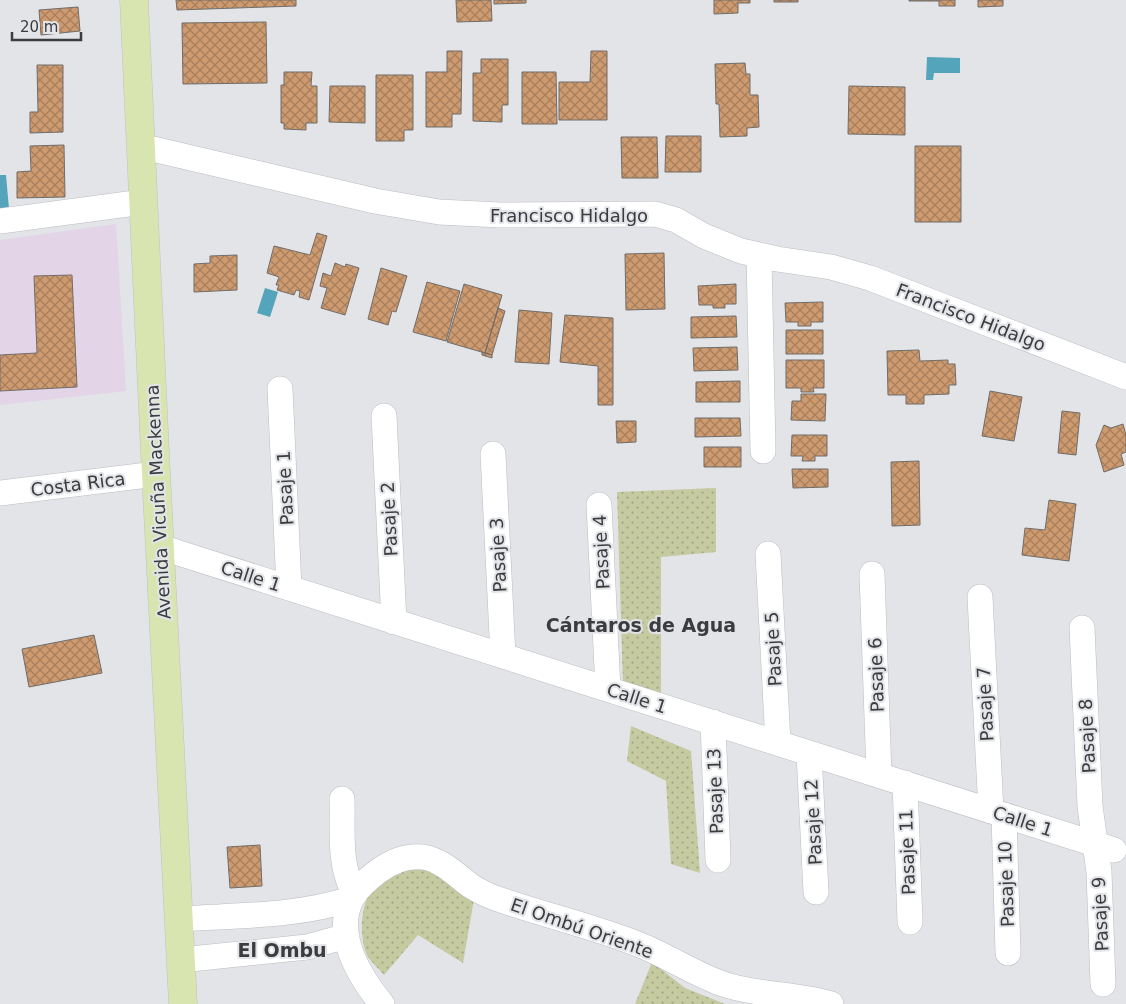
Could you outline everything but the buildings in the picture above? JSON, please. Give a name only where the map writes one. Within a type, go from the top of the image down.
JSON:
[{"type":"main road","name":"Avenida Vicuña Mackenna","points":[[134,0],[183,1004]]},
{"type":"street","name":"Francisco Hidalgo","points":[[140,146],[375,201],[439,212],[526,215],[655,214],[676,220],[723,245],[759,256],[855,272],[1126,377]]},
{"type":"street","points":[[0,221],[143,202]]},
{"type":"street","points":[[759,256],[763,451]]},
{"type":"street","name":"Pasaje 1","points":[[280,389],[289,588]]},
{"type":"street","name":"Pasaje 2","points":[[384,416],[394,622]]},
{"type":"street","name":"Pasaje 3","points":[[493,454],[503,656]]},
{"type":"street","name":"Costa Rica","points":[[0,493],[156,474]]},
{"type":"street","name":"Pasaje 4","points":[[599,505],[608,689]]},
{"type":"street","name":"Calle 1","points":[[160,547],[1104,847]]},
{"type":"street","name":"Pasaje 5","points":[[768,554],[778,743]]},
{"type":"street","name":"Pasaje 6","points":[[872,574],[879,775]]},
{"type":"street","name":"Pasaje 7","points":[[980,597],[997,813]]},
{"type":"street","name":"Pasaje 8","points":[[1082,628],[1090,806],[1104,847]]},
{"type":"street","name":"Pasaje 13","points":[[713,722],[718,860]]},
{"type":"street","name":"Pasaje 12","points":[[809,753],[816,892]]},
{"type":"street","name":"Pasaje 11","points":[[905,783],[910,922]]},
{"type":"street","points":[[342,799],[344,867],[349,883],[352,956],[361,974],[382,1004]]},
{"type":"street","name":"Pasaje 10","points":[[997,813],[1008,953]]},
{"type":"street","name":"Pasaje 9","points":[[1104,847],[1099,872],[1104,984]]},
{"type":"street","name":"El Ombú Oriente","points":[[179,919],[288,913],[329,906],[350,912],[368,879],[388,864],[410,857],[423,857],[435,860],[480,892],[639,944],[706,978],[724,985],[755,992],[798,996],[831,1004]]},
{"type":"street","points":[[181,960],[308,947],[350,912]]},
{"type":"shaded area","points":[[116,224],[126,391],[0,405],[0,240]]},
{"type":"green space","points":[[716,488],[716,552],[661,557],[661,700],[623,685],[617,492]]},
{"type":"green space","points":[[631,726],[691,751],[700,873],[671,864],[666,781],[627,761]]},
{"type":"green space","points":[[413,865],[434,871],[474,899],[463,963],[418,935],[384,975],[368,957],[365,949],[362,930],[364,908],[371,889],[377,883]]},
{"type":"green space","points":[[652,962],[685,988],[725,1004],[635,1004]]},
{"type":"water","points":[[927,57],[960,58],[960,73],[934,73],[933,80],[926,80]]},
{"type":"water","points":[[0,175],[6,175],[9,209],[0,210]]},
{"type":"water","points":[[265,288],[278,292],[270,317],[257,313]]},
{"type":"district","name":"Cántaros de Agua","points":[[641,625]]},
{"type":"district","name":"El Ombu","points":[[282,950]]}]
